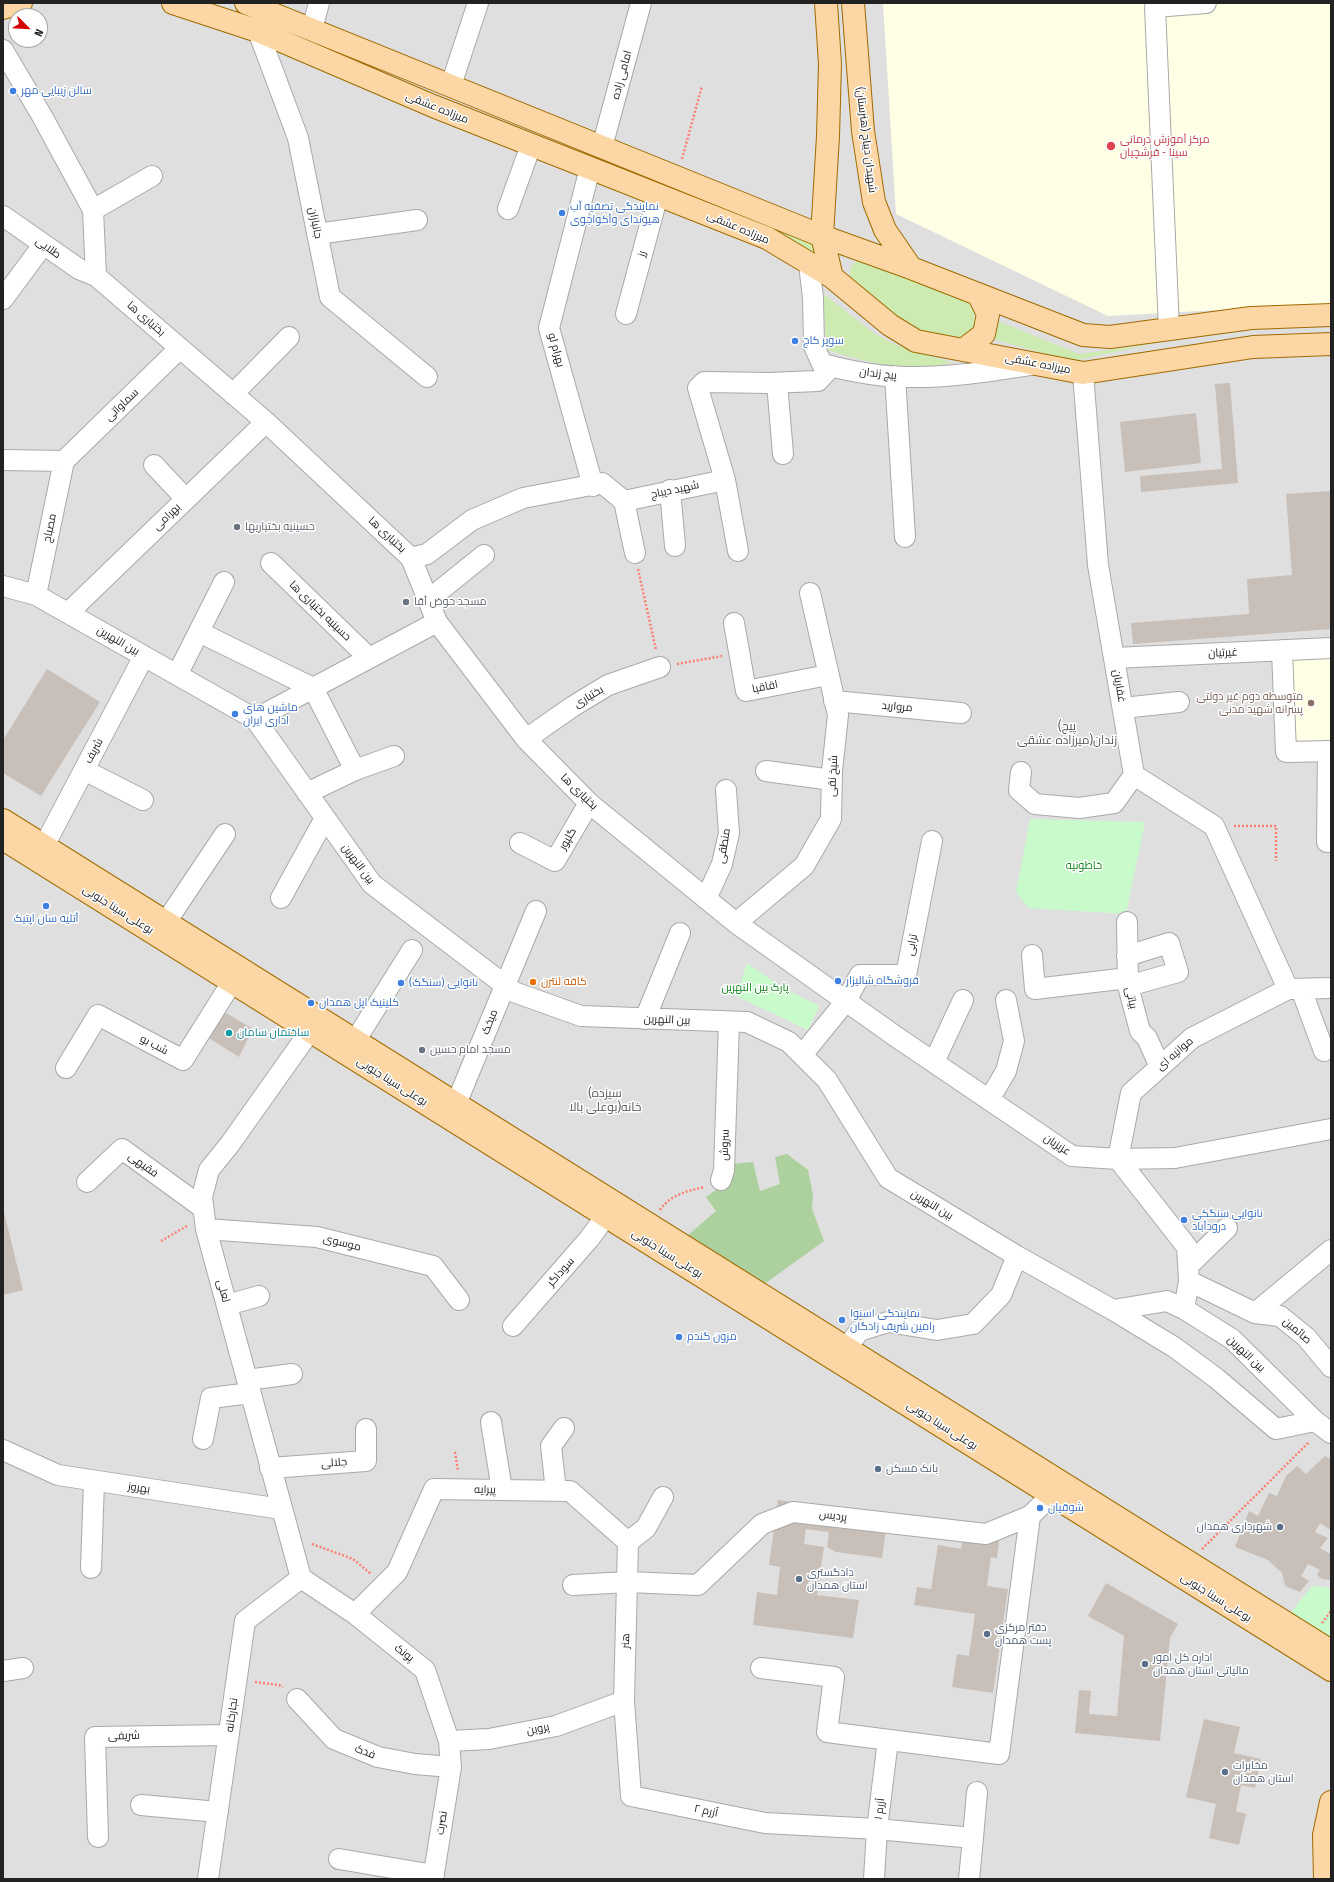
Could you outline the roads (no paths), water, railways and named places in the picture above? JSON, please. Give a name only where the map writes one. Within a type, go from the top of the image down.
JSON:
[{"type":"main road","points":[[3,8],[22,3]]},
{"type":"main road","name":"میرزاده عشقی","points":[[173,3],[258,31],[432,106],[766,238],[832,277],[890,325],[916,341],[1083,373],[1252,347],[1331,344]]},
{"type":"main road","points":[[246,3],[822,236],[911,268],[1083,335],[1110,337],[1251,318],[1331,315]]},
{"type":"main road","points":[[826,3],[830,64],[828,136],[822,236],[832,277]]},
{"type":"main road","name":"شهیدان دیباج (هنرستان)","points":[[853,3],[863,131],[874,202],[885,230],[911,268]]},
{"type":"main road","points":[[258,31],[266,11]]},
{"type":"main road","points":[[830,64],[857,61]]},
{"type":"main road","points":[[964,350],[984,334],[988,314],[978,294]]},
{"type":"main road","points":[[1251,318],[1252,347]]},
{"type":"main road","name":"بوعلی سینا جنوبی","points":[[3,820],[1331,1651]]},
{"type":"main road","name":"بوعلی سینا جنوبی","points":[[3,839],[1331,1670]]},
{"type":"main road","points":[[1325,1879],[1324,1835],[1331,1802]]},
{"type":"street","points":[[312,29],[319,3]]},
{"type":"street","points":[[451,85],[478,3]]},
{"type":"street","name":"امامی زاده","points":[[602,147],[642,3]]},
{"type":"street","points":[[1170,329],[1155,7],[1206,3]]},
{"type":"street","name":"جانبازان","points":[[258,31],[298,138],[330,297],[427,377]]},
{"type":"street","points":[[3,50],[42,116],[93,210],[96,276]]},
{"type":"street","points":[[508,209],[531,145]]},
{"type":"street","name":"بهرام لو","points":[[590,168],[549,328],[569,394],[593,486]]},
{"type":"street","points":[[93,210],[152,176]]},
{"type":"street","name":"رز","points":[[626,314],[658,195]]},
{"type":"street","name":"طلایی","points":[[3,216],[79,269],[96,276]]},
{"type":"street","points":[[317,234],[416,220]]},
{"type":"street","points":[[3,299],[43,244]]},
{"type":"street","name":"پیچ زندان","points":[[808,264],[813,298],[814,346],[822,364],[850,371],[908,377],[974,373],[1038,364]]},
{"type":"street","name":"بختیاری ها","points":[[96,276],[266,422],[411,558],[437,622],[526,739],[589,803],[736,923],[846,1001]]},
{"type":"street","points":[[233,394],[289,337]]},
{"type":"street","name":"سماواتی","points":[[64,461],[180,348]]},
{"type":"street","points":[[738,551],[725,480],[698,388],[704,382],[777,383],[818,381],[832,366]]},
{"type":"street","name":"غفاریان","points":[[1083,373],[1098,565],[1134,775]]},
{"type":"street","points":[[895,376],[905,537]]},
{"type":"street","points":[[777,383],[783,454]]},
{"type":"street","name":"بهرامی","points":[[68,613],[266,422]]},
{"type":"street","points":[[3,460],[64,461]]},
{"type":"street","name":"مصباح","points":[[36,595],[64,461]]},
{"type":"street","points":[[154,465],[186,499]]},
{"type":"street","name":"شهید دیباج","points":[[624,501],[670,490],[725,480]]},
{"type":"street","points":[[411,558],[427,554],[472,520],[523,498],[593,486],[602,483],[624,501],[635,553]]},
{"type":"street","points":[[670,490],[675,546]]},
{"type":"street","points":[[428,600],[484,555]]},
{"type":"street","name":"حسینیه بختیاری ها","points":[[271,563],[369,658]]},
{"type":"street","points":[[178,675],[224,582]]},
{"type":"street","name":"بین النهرین","points":[[3,586],[36,595],[255,719],[372,884],[514,992],[581,1016],[747,1022],[789,1042],[827,1080],[888,1178],[1017,1256],[1113,1310],[1166,1301],[1184,1309],[1232,1339],[1323,1427]]},
{"type":"street","name":"شیخ نقی","points":[[736,923],[804,866],[831,819],[832,780],[838,715],[810,593]]},
{"type":"street","points":[[255,719],[437,622]]},
{"type":"street","name":"اقاقیا","points":[[734,623],[746,691],[828,675]]},
{"type":"street","points":[[199,632],[313,688],[355,770]]},
{"type":"street","name":"غیرتیان","points":[[1114,658],[1331,648]]},
{"type":"street","points":[[1282,650],[1286,752],[1329,751],[1329,842]]},
{"type":"street","name":"شریف","points":[[44,846],[144,656]]},
{"type":"street","name":"بختیاری","points":[[526,739],[572,707],[608,685],[660,667]]},
{"type":"street","name":"مروارید","points":[[834,701],[961,713]]},
{"type":"street","points":[[1123,708],[1179,702]]},
{"type":"street","points":[[307,793],[355,770],[394,756]]},
{"type":"street","points":[[84,770],[143,800]]},
{"type":"street","points":[[766,771],[832,780]]},
{"type":"street","points":[[1021,772],[1019,790],[1034,804],[1079,808],[1114,803],[1134,775],[1214,826],[1324,1051]]},
{"type":"street","name":"منطقی","points":[[706,899],[722,864],[729,833],[726,790]]},
{"type":"street","name":"گلپور","points":[[520,843],[555,861],[589,803]]},
{"type":"street","points":[[281,898],[325,818]]},
{"type":"street","points":[[166,922],[225,834]]},
{"type":"street","name":"ترابی","points":[[846,1001],[860,975],[906,975],[932,842]]},
{"type":"street","name":"میخک","points":[[456,1104],[536,910]]},
{"type":"street","name":"بیاتی","points":[[1127,922],[1126,956],[1128,982],[1140,1031],[1147,1038],[1160,1067]]},
{"type":"street","points":[[645,1019],[680,933]]},
{"type":"street","points":[[1032,954],[1034,989],[1128,982],[1178,972],[1169,943],[1126,956]]},
{"type":"street","points":[[355,1041],[412,950]]},
{"type":"street","name":"شب بو","points":[[66,1068],[98,1016],[183,1060],[232,982]]},
{"type":"street","name":"موانیه ای","points":[[1118,1159],[1131,1093],[1192,1038],[1294,989],[1331,988]]},
{"type":"street","points":[[934,1062],[962,1000]]},
{"type":"street","points":[[989,1100],[1006,1071],[1014,1041],[1006,1000]]},
{"type":"street","points":[[802,1055],[846,1001]]},
{"type":"street","name":"عزیزیان","points":[[846,1001],[1072,1156],[1118,1159],[1175,1158],[1331,1129]]},
{"type":"street","name":"سروش","points":[[721,1180],[724,1170],[729,1022]]},
{"type":"street","name":"لعلی","points":[[301,1578],[248,1386],[205,1218],[202,1197],[209,1170],[230,1144],[310,1031]]},
{"type":"street","name":"فقیهی","points":[[87,1182],[122,1149],[205,1218]]},
{"type":"street","points":[[1118,1159],[1187,1247],[1188,1273],[1184,1309]]},
{"type":"street","name":"سوداگر","points":[[513,1326],[589,1239],[606,1216]]},
{"type":"street","name":"موسوی","points":[[205,1218],[316,1237],[433,1266],[459,1300]]},
{"type":"street","points":[[1188,1273],[1227,1228]]},
{"type":"street","points":[[1255,1313],[1331,1250]]},
{"type":"street","points":[[846,1348],[859,1331],[888,1322],[938,1330],[973,1324],[1001,1295],[1017,1256]]},
{"type":"street","name":"صائمین","points":[[1188,1273],[1255,1313],[1280,1316],[1306,1337],[1331,1367]]},
{"type":"street","points":[[227,1305],[259,1296]]},
{"type":"street","points":[[1113,1310],[1174,1346],[1216,1378],[1276,1429],[1323,1427]]},
{"type":"street","points":[[203,1439],[211,1398],[292,1374]]},
{"type":"street","points":[[491,1422],[502,1490]]},
{"type":"street","points":[[556,1491],[551,1446],[564,1428]]},
{"type":"street","name":"جلالی","points":[[270,1468],[366,1461],[366,1429]]},
{"type":"street","name":"بهروز","points":[[3,1450],[58,1475],[94,1482],[281,1509]]},
{"type":"street","points":[[90,1568],[94,1482]]},
{"type":"street","name":"پیرایه","points":[[355,1614],[397,1572],[434,1489],[570,1492],[628,1542]]},
{"type":"street","name":"پردیس","points":[[574,1584],[628,1582],[698,1585],[762,1524],[793,1512],[986,1534],[1030,1516],[1052,1495]]},
{"type":"street","points":[[628,1582],[628,1542],[646,1528],[663,1497]]},
{"type":"street","points":[[761,1668],[834,1677],[827,1732],[999,1754],[1030,1516]]},
{"type":"street","name":"پونک","points":[[301,1578],[355,1614],[425,1670],[449,1741],[451,1768]]},
{"type":"street","name":"نجارخانه","points":[[208,1879],[245,1621],[301,1578]]},
{"type":"street","name":"هنر","points":[[624,1701],[628,1582]]},
{"type":"street","points":[[3,1671],[23,1668]]},
{"type":"street","name":"فدک","points":[[297,1699],[334,1739],[378,1758],[451,1768]]},
{"type":"street","name":"پروین","points":[[449,1741],[489,1739],[556,1726],[624,1701]]},
{"type":"street","name":"آزرم ۲","points":[[624,1701],[630,1796],[765,1824],[877,1829]]},
{"type":"street","name":"شریفی","points":[[98,1837],[95,1737],[229,1735]]},
{"type":"street","name":"آزرم ۱","points":[[874,1879],[877,1829],[888,1740]]},
{"type":"street","name":"نصرت","points":[[433,1877],[451,1768]]},
{"type":"street","points":[[969,1879],[977,1792]]},
{"type":"street","points":[[140,1805],[218,1812]]},
{"type":"street","points":[[877,1829],[972,1838]]},
{"type":"street","points":[[339,1859],[433,1877]]},
{"type":"place","name":"سالن زیبایی مهر","points":[[13,91]]},
{"type":"place","name":"مرکز آموزش درمانی سینا - فرشچیان","points":[[1111,146]]},
{"type":"place","name":"نمایندگی تصفیه آب هیوندای وآکواجوی","points":[[562,213]]},
{"type":"place","name":"سوپر کاج","points":[[795,341]]},
{"type":"place","name":"حسینیه بختیاریها","points":[[237,527]]},
{"type":"place","name":"مسجد حوض آقا","points":[[406,602]]},
{"type":"place","name":"متوسطه دوم غیر دولتی پسرانه شهید مدنی","points":[[1311,703]]},
{"type":"place","name":"ماشین های اداری ایران","points":[[235,714]]},
{"type":"place","name":"آتلیه سان اپتیک","points":[[46,906]]},
{"type":"place","name":"فروشگاه شالیزار","points":[[838,981]]},
{"type":"place","name":"کافه لنترن","points":[[533,982]]},
{"type":"place","name":"نانوایی (سنگک)","points":[[401,983]]},
{"type":"place","name":"کلینیک اپل همدان","points":[[311,1003]]},
{"type":"place","name":"ساختمان سامان","points":[[229,1033]]},
{"type":"place","name":"مسجد امام حسین","points":[[422,1050]]},
{"type":"place","name":"نانوایی سنگکی درودآباد","points":[[1184,1220]]},
{"type":"place","name":"نمایندگی اسنوا رامین شریف زادگان","points":[[842,1320]]},
{"type":"place","name":"مزون گندم","points":[[679,1337]]},
{"type":"place","name":"بانک مسکن","points":[[878,1469]]},
{"type":"place","name":"شوقیان","points":[[1040,1508]]},
{"type":"place","name":"شهرداری همدان","points":[[1280,1527]]},
{"type":"place","name":"دادگستری استان همدان","points":[[799,1579]]},
{"type":"place","name":"دفتر مرکزی پست همدان","points":[[987,1634]]},
{"type":"place","name":"اداره کل امور مالیاتی استان همدان","points":[[1145,1664]]},
{"type":"place","name":"مخابرات استان همدان","points":[[1225,1772]]},
{"type":"district","name":"(پیچ زندان(میرزاده عشقی","points":[[1067,734]]},
{"type":"district","name":"(سیزده خانه(بوعلی بالا","points":[[605,1101]]},
{"type":"park label","name":"خاطونیه","points":[[1084,866]]},
{"type":"park label","name":"پارک بین النهرین","points":[[755,988]]}]
